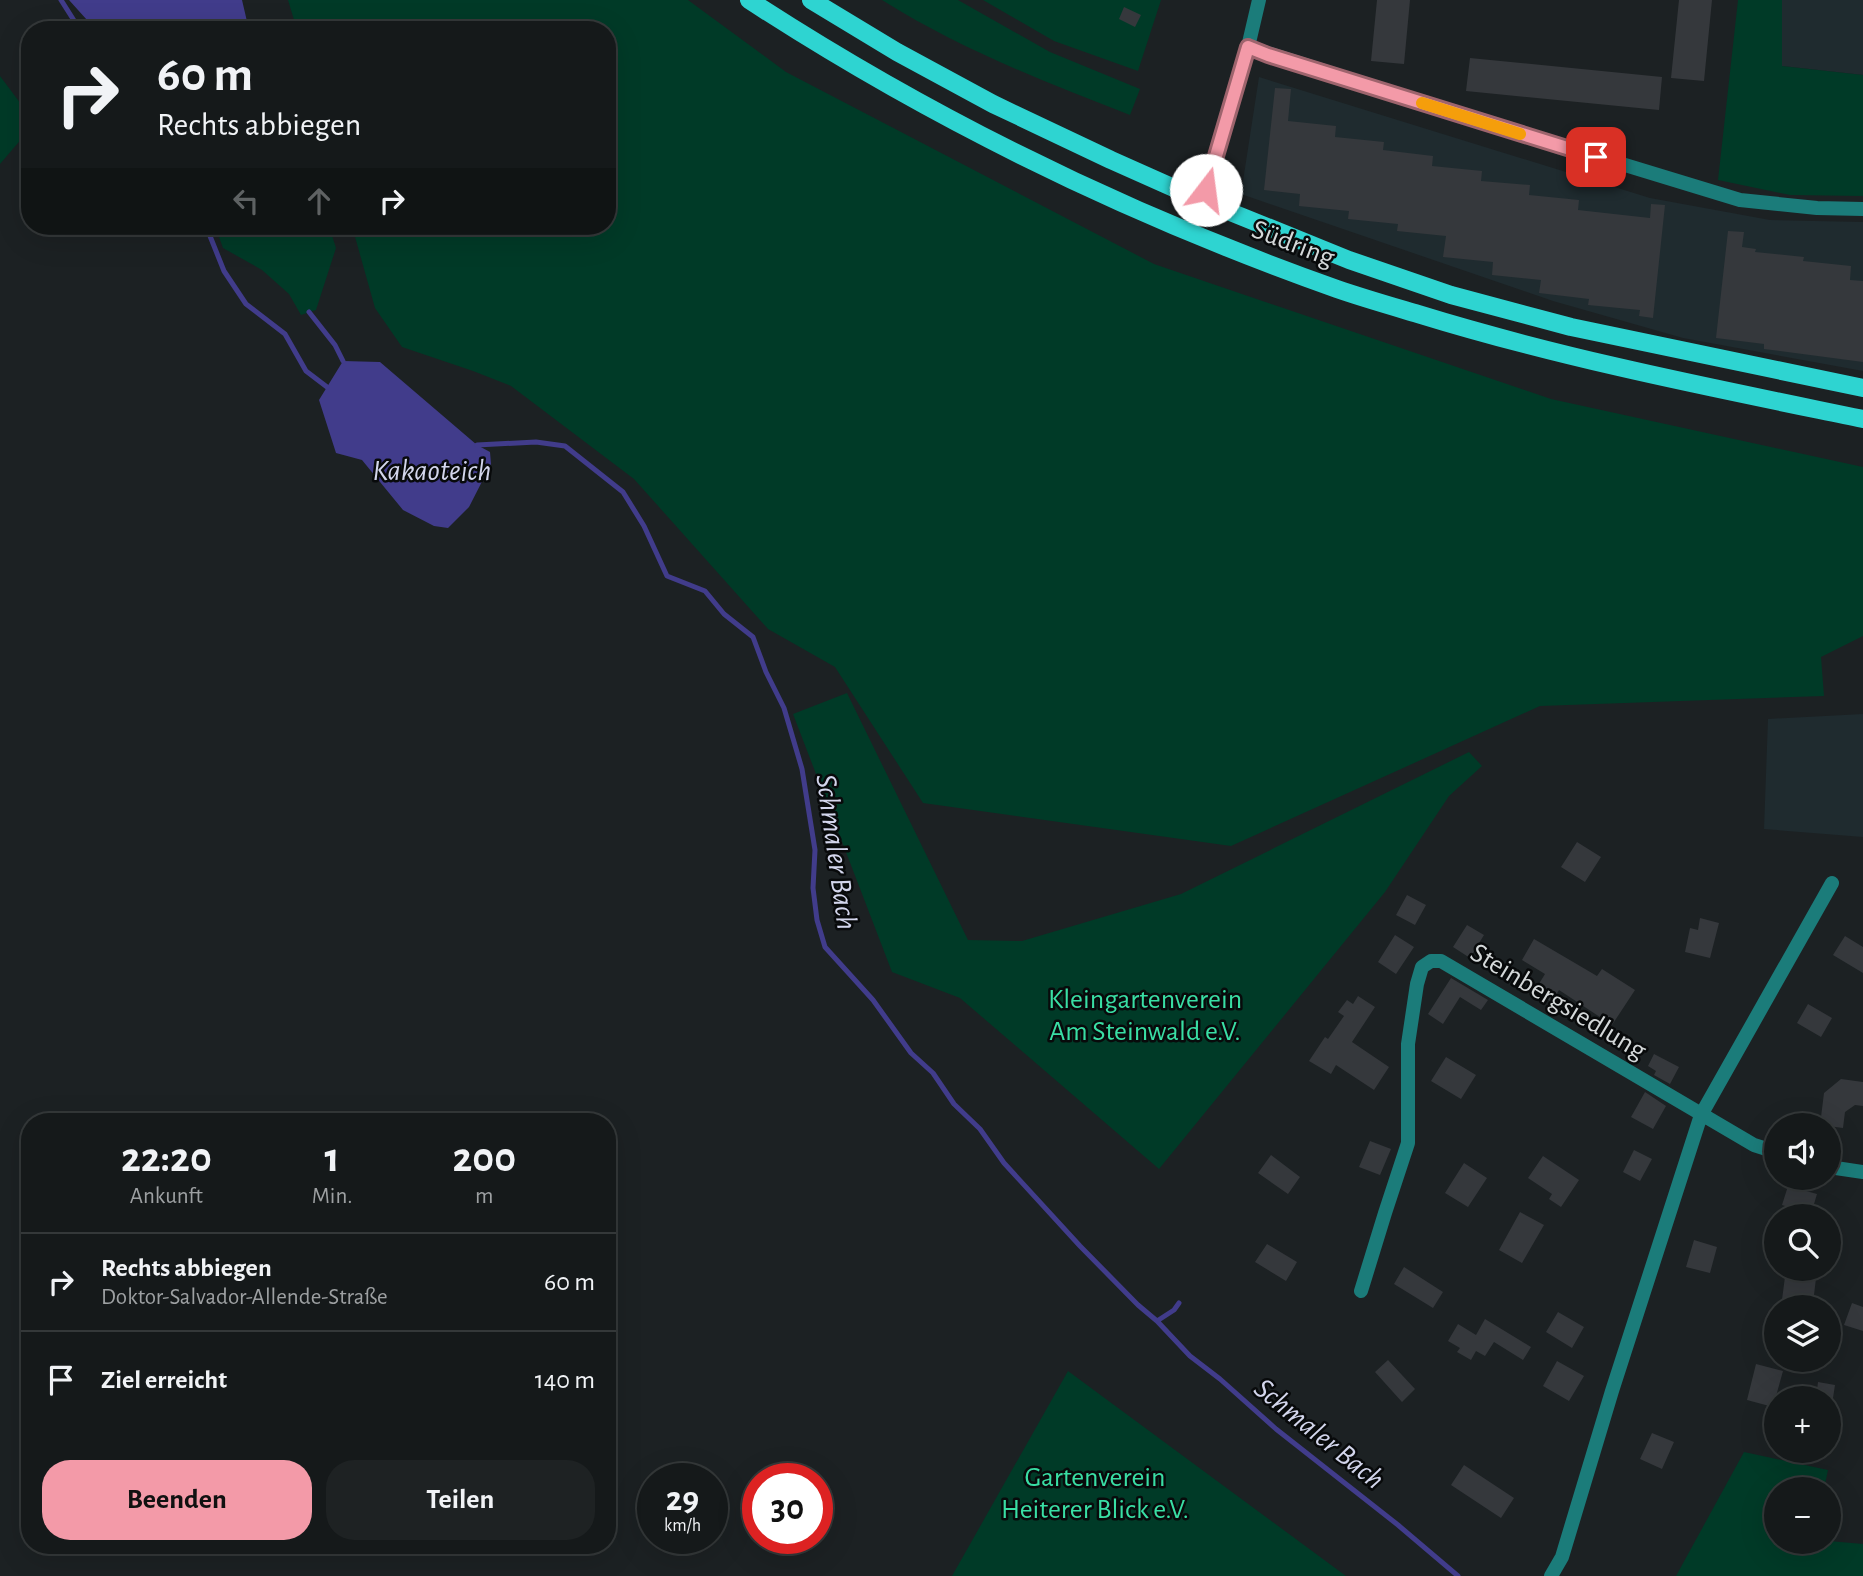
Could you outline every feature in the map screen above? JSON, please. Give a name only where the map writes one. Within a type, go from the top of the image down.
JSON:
[{"type":"main road","name":"Südring","points":[[749,0],[878,80],[987,138],[1095,191],[1199,237],[1326,285],[1449,324],[1566,355],[1863,419]]},
{"type":"main road","name":"Südring","points":[[811,0],[897,52],[993,104],[1203,201],[1349,260],[1451,295],[1571,327],[1863,388]]},
{"type":"street","points":[[1203,201],[1259,0]]},
{"type":"street","points":[[1248,47],[1572,150],[1740,200],[1817,208],[1863,209]]},
{"type":"street","points":[[1551,1576],[1562,1557],[1612,1391],[1701,1115],[1832,883]]},
{"type":"street","name":"Steinbergsiedlung","points":[[1361,1292],[1408,1143],[1408,1044],[1417,984],[1422,967],[1431,961],[1441,961],[1701,1115],[1764,1148]]},
{"type":"street","points":[[1841,1169],[1863,1172]]},
{"type":"shaded area","points":[[1782,0],[1863,0],[1863,75],[1782,66]]},
{"type":"shaded area","points":[[1259,77],[1650,198],[1770,220],[1863,222],[1863,371],[1683,338],[1553,301],[1241,194]]},
{"type":"shaded area","points":[[1863,714],[1863,837],[1764,829],[1768,719]]},
{"type":"green space","points":[[288,0],[688,0],[786,72],[1154,264],[1551,399],[1863,467],[1863,636],[1821,657],[1824,696],[1540,706],[1231,846],[923,803],[835,667],[768,629],[634,479],[511,386],[402,347],[375,308],[355,235],[616,235],[616,21],[294,21]]},
{"type":"green space","points":[[882,0],[958,0],[1050,52],[1140,89],[1130,115],[972,49]]},
{"type":"green space","points":[[983,0],[1161,0],[1138,71],[1054,41]]},
{"type":"green space","points":[[1738,0],[1782,0],[1782,66],[1863,75],[1863,196],[1790,195],[1718,180]]},
{"type":"green space","points":[[0,76],[21,104],[21,140],[0,164]]},
{"type":"green space","points":[[218,235],[332,235],[336,248],[316,310],[301,315],[289,294],[262,270],[223,248]]},
{"type":"green space","name":"Kleingartenverein Am Steinwald e.V.","points":[[847,693],[968,940],[1022,941],[1181,894],[1469,752],[1482,766],[1449,796],[1385,892],[1159,1169],[960,998],[892,972],[793,714]]},
{"type":"green space","name":"Gartenverein Heiterer Blick e.V.","points":[[1068,1371],[1346,1576],[952,1576]]},
{"type":"green space","points":[[1744,1452],[1764,1456],[1764,1463],[1795,1463],[1828,1470],[1827,1477],[1764,1477],[1764,1554],[1841,1554],[1841,1542],[1863,1544],[1863,1576],[1676,1576]]},
{"type":"water","points":[[69,0],[242,0],[247,21],[88,21]]},
{"type":"water","name":"Kakaoteich","points":[[343,361],[380,362],[477,445],[490,452],[491,464],[469,507],[448,528],[434,526],[403,510],[362,460],[336,453],[319,400]]},
{"type":"building","points":[[1377,0],[1410,0],[1404,64],[1371,61]]},
{"type":"building","points":[[1679,0],[1712,0],[1704,81],[1671,78]]},
{"type":"building","points":[[1124,7],[1141,15],[1135,27],[1119,19]]},
{"type":"building","points":[[1470,58],[1662,77],[1659,110],[1466,91]]},
{"type":"building","points":[[1275,88],[1291,89],[1288,121],[1336,126],[1335,137],[1384,142],[1383,150],[1433,156],[1432,166],[1482,171],[1481,181],[1530,185],[1529,195],[1579,200],[1578,210],[1650,218],[1651,204],[1665,205],[1653,318],[1639,316],[1640,310],[1588,305],[1589,299],[1539,293],[1541,280],[1492,275],[1493,262],[1443,257],[1446,236],[1397,231],[1398,224],[1348,219],[1349,211],[1299,206],[1300,194],[1264,190]]},
{"type":"building","points":[[1728,231],[1744,232],[1742,247],[1756,249],[1755,252],[1804,257],[1803,261],[1851,266],[1850,280],[1863,281],[1863,362],[1764,349],[1764,344],[1716,338]]},
{"type":"building","points":[[1577,842],[1601,857],[1585,882],[1561,867]]},
{"type":"building","points":[[1407,895],[1426,905],[1415,925],[1396,915]]},
{"type":"building","points":[[1700,918],[1719,923],[1710,958],[1685,952],[1690,928],[1698,930]]},
{"type":"building","points":[[1467,925],[1484,935],[1470,958],[1453,947]]},
{"type":"building","points":[[1395,935],[1414,947],[1396,974],[1378,962]]},
{"type":"building","points":[[1845,936],[1863,947],[1863,973],[1833,955]]},
{"type":"building","points":[[1534,939],[1597,976],[1602,969],[1635,990],[1612,1025],[1559,990],[1552,1002],[1534,992],[1545,974],[1522,960]]},
{"type":"building","points":[[1451,978],[1488,1000],[1481,1010],[1460,997],[1443,1024],[1428,1014]]},
{"type":"building","points":[[1358,996],[1375,1007],[1352,1042],[1389,1067],[1374,1090],[1336,1065],[1331,1074],[1309,1061],[1325,1037],[1328,1039],[1344,1016],[1338,1012],[1347,1000],[1353,1004]]},
{"type":"building","points":[[1808,1004],[1832,1018],[1821,1037],[1797,1023]]},
{"type":"building","points":[[1654,1054],[1679,1067],[1670,1084],[1654,1075],[1656,1071],[1648,1066]]},
{"type":"building","points":[[1446,1057],[1476,1075],[1461,1099],[1431,1081]]},
{"type":"building","points":[[1841,1079],[1863,1082],[1863,1106],[1855,1105],[1845,1112],[1841,1128],[1841,1113],[1822,1113],[1824,1093]]},
{"type":"building","points":[[1645,1092],[1666,1106],[1653,1129],[1631,1117]]},
{"type":"building","points":[[1370,1141],[1391,1149],[1380,1175],[1359,1167]]},
{"type":"building","points":[[1634,1150],[1652,1159],[1640,1181],[1623,1172]]},
{"type":"building","points":[[1271,1155],[1300,1177],[1288,1194],[1258,1173]]},
{"type":"building","points":[[1543,1156],[1579,1180],[1561,1207],[1549,1199],[1552,1194],[1528,1178]]},
{"type":"building","points":[[1464,1163],[1487,1178],[1468,1207],[1445,1193]]},
{"type":"building","points":[[1787,1190],[1817,1194],[1814,1204],[1782,1204]]},
{"type":"building","points":[[1520,1212],[1544,1225],[1522,1263],[1499,1250]]},
{"type":"building","points":[[1694,1240],[1717,1247],[1710,1273],[1686,1267]]},
{"type":"building","points":[[1267,1244],[1297,1262],[1286,1281],[1255,1262]]},
{"type":"building","points":[[1404,1267],[1443,1292],[1433,1308],[1394,1284]]},
{"type":"building","points":[[1784,1281],[1816,1281],[1814,1295],[1783,1295]]},
{"type":"building","points":[[1852,1303],[1863,1307],[1863,1331],[1844,1325]]},
{"type":"building","points":[[1558,1312],[1584,1327],[1572,1348],[1546,1332]]},
{"type":"building","points":[[1485,1319],[1531,1347],[1523,1360],[1494,1342],[1485,1356],[1476,1351],[1471,1360],[1457,1352],[1460,1348],[1448,1341],[1458,1324],[1476,1335]]},
{"type":"building","points":[[1388,1360],[1415,1389],[1402,1402],[1375,1372]]},
{"type":"building","points":[[1557,1361],[1584,1376],[1569,1401],[1543,1386]]},
{"type":"building","points":[[1756,1364],[1764,1366],[1764,1372],[1783,1372],[1779,1386],[1764,1386],[1764,1405],[1747,1400]]},
{"type":"building","points":[[1818,1382],[1835,1385],[1835,1386],[1818,1386]]},
{"type":"building","points":[[1652,1433],[1674,1442],[1662,1469],[1640,1459]]},
{"type":"building","points":[[1464,1465],[1514,1498],[1501,1518],[1451,1485]]},
{"type":"waterway","points":[[61,0],[74,21]]},
{"type":"waterway","points":[[210,235],[224,271],[246,304],[285,334],[306,371],[327,387]]},
{"type":"waterway","points":[[309,312],[335,345],[343,361]]},
{"type":"waterway","name":"Schmaler Bach","points":[[477,445],[536,442],[565,446],[623,492],[644,526],[667,576],[705,591],[724,614],[753,637],[784,708],[802,769],[815,850],[813,888],[817,920],[825,947],[873,1000],[911,1053],[933,1073],[954,1104],[980,1129],[1004,1163],[1138,1305],[1190,1356],[1276,1429],[1458,1576]]},
{"type":"waterway","name":"Schmaler Bach","points":[[1157,1321],[1174,1310],[1179,1303]]},
{"type":"slow traffic","points":[[1422,103],[1520,134]]},
{"type":"route","points":[[1206,190],[1248,47],[1596,157]]}]
